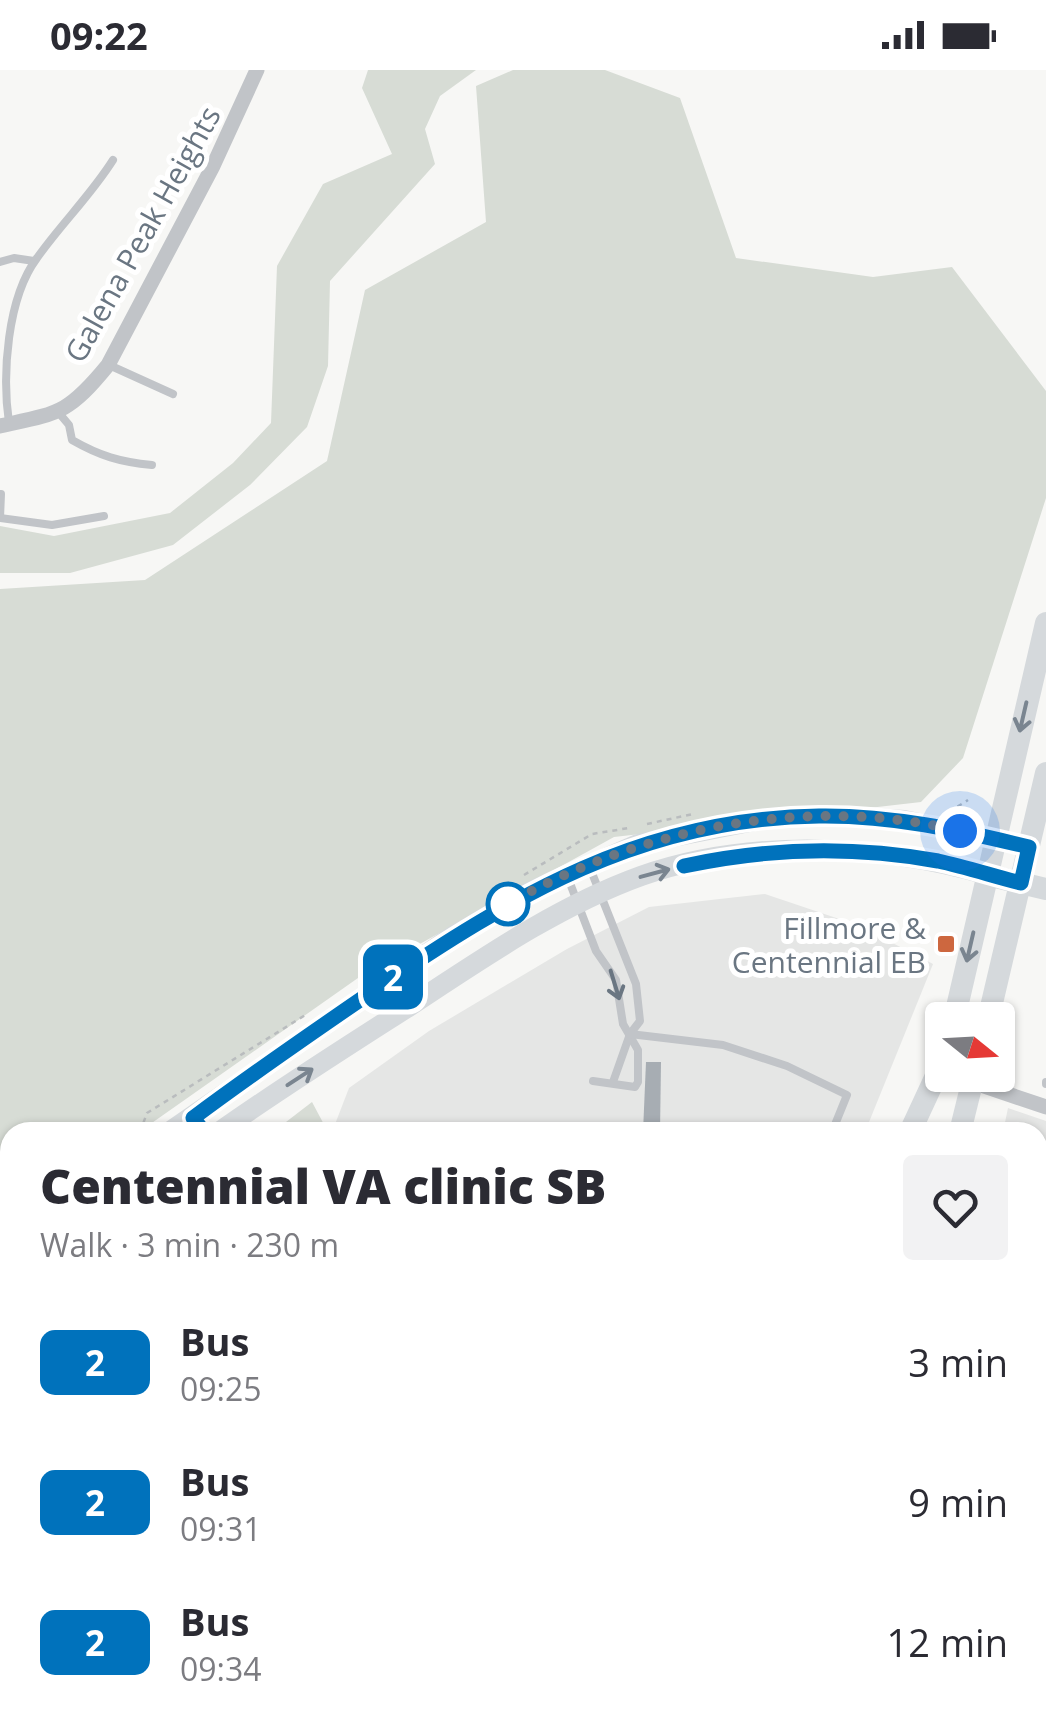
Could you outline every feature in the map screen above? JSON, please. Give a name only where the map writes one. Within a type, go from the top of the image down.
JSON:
[{"type":"main road","points":[[958,1002],[1046,622]]},
{"type":"main road","points":[[992,1002],[1021,883],[1038,850],[1046,773]]},
{"type":"main road","points":[[203,1122],[451,938],[567,874],[638,844],[769,818],[819,816],[904,820],[1038,850]]},
{"type":"main road","points":[[235,1122],[513,939],[600,894],[653,872],[770,851],[900,856],[942,862],[1046,889]]},
{"type":"main road","points":[[915,1122],[930,1092]]},
{"type":"main road","points":[[930,1122],[937,1092]]},
{"type":"main road","points":[[962,1122],[970,1092]]},
{"type":"street","name":"Galena Peak Heights","points":[[5,425],[59,413],[86,392],[108,365],[204,184],[257,70]]},
{"type":"street","points":[[1007,1092],[1046,1108]]},
{"type":"lane","points":[[5,425],[8,350],[20,294],[34,261],[113,160]]},
{"type":"lane","points":[[0,262],[14,258],[34,261]]},
{"type":"lane","points":[[108,365],[173,394]]},
{"type":"lane","points":[[59,413],[69,425],[72,440],[102,457],[152,465]]},
{"type":"lane","points":[[1,494],[0,518],[52,525],[104,516]]},
{"type":"lane","points":[[589,864],[636,984],[640,1021],[630,1034],[613,1082]]},
{"type":"lane","points":[[567,874],[596,951],[616,980],[623,1024],[638,1050],[635,1086],[626,1088],[613,1082],[593,1081]]},
{"type":"lane","points":[[630,1034],[723,1045],[808,1075],[848,1095],[836,1122]]},
{"type":"shaded area","points":[[368,70],[476,70],[440,96],[425,129],[435,164],[330,281],[328,366],[307,427],[250,485],[173,545],[70,573],[0,573],[0,526],[54,536],[170,513],[233,463],[271,423],[277,266],[323,184],[392,154],[362,88]]},
{"type":"shaded area","points":[[513,70],[605,70],[680,98],[736,258],[873,277],[952,267],[1046,391],[1046,498],[963,758],[921,802],[614,837],[358,978],[153,1122],[0,1122],[0,589],[145,580],[327,461],[365,290],[486,222],[476,86]]},
{"type":"shaded area","points":[[765,894],[860,926],[933,964],[869,1122],[336,1122],[349,1088],[429,1031],[567,949],[649,907]]},
{"type":"shaded area","points":[[312,1102],[323,1122],[286,1122]]},
{"type":"shaded area","points":[[1008,1108],[1046,1121],[1046,1122],[1005,1122]]},
{"type":"building","points":[[646,1062],[661,1062],[660,1122],[643,1122]]},
{"type":"bus line","name":"2","points":[[196,1122],[193,1118],[246,1079],[451,938],[537,888],[638,844],[769,818],[861,816],[904,820],[1029,847],[1021,883],[942,862],[834,852],[770,851],[684,866]]},
{"type":"place","name":"Fillmore & Centennial EB","points":[[946,944]]},
{"type":"route","points":[[508,904],[504,906],[574,870],[638,844],[769,818],[861,816],[960,831]]}]
